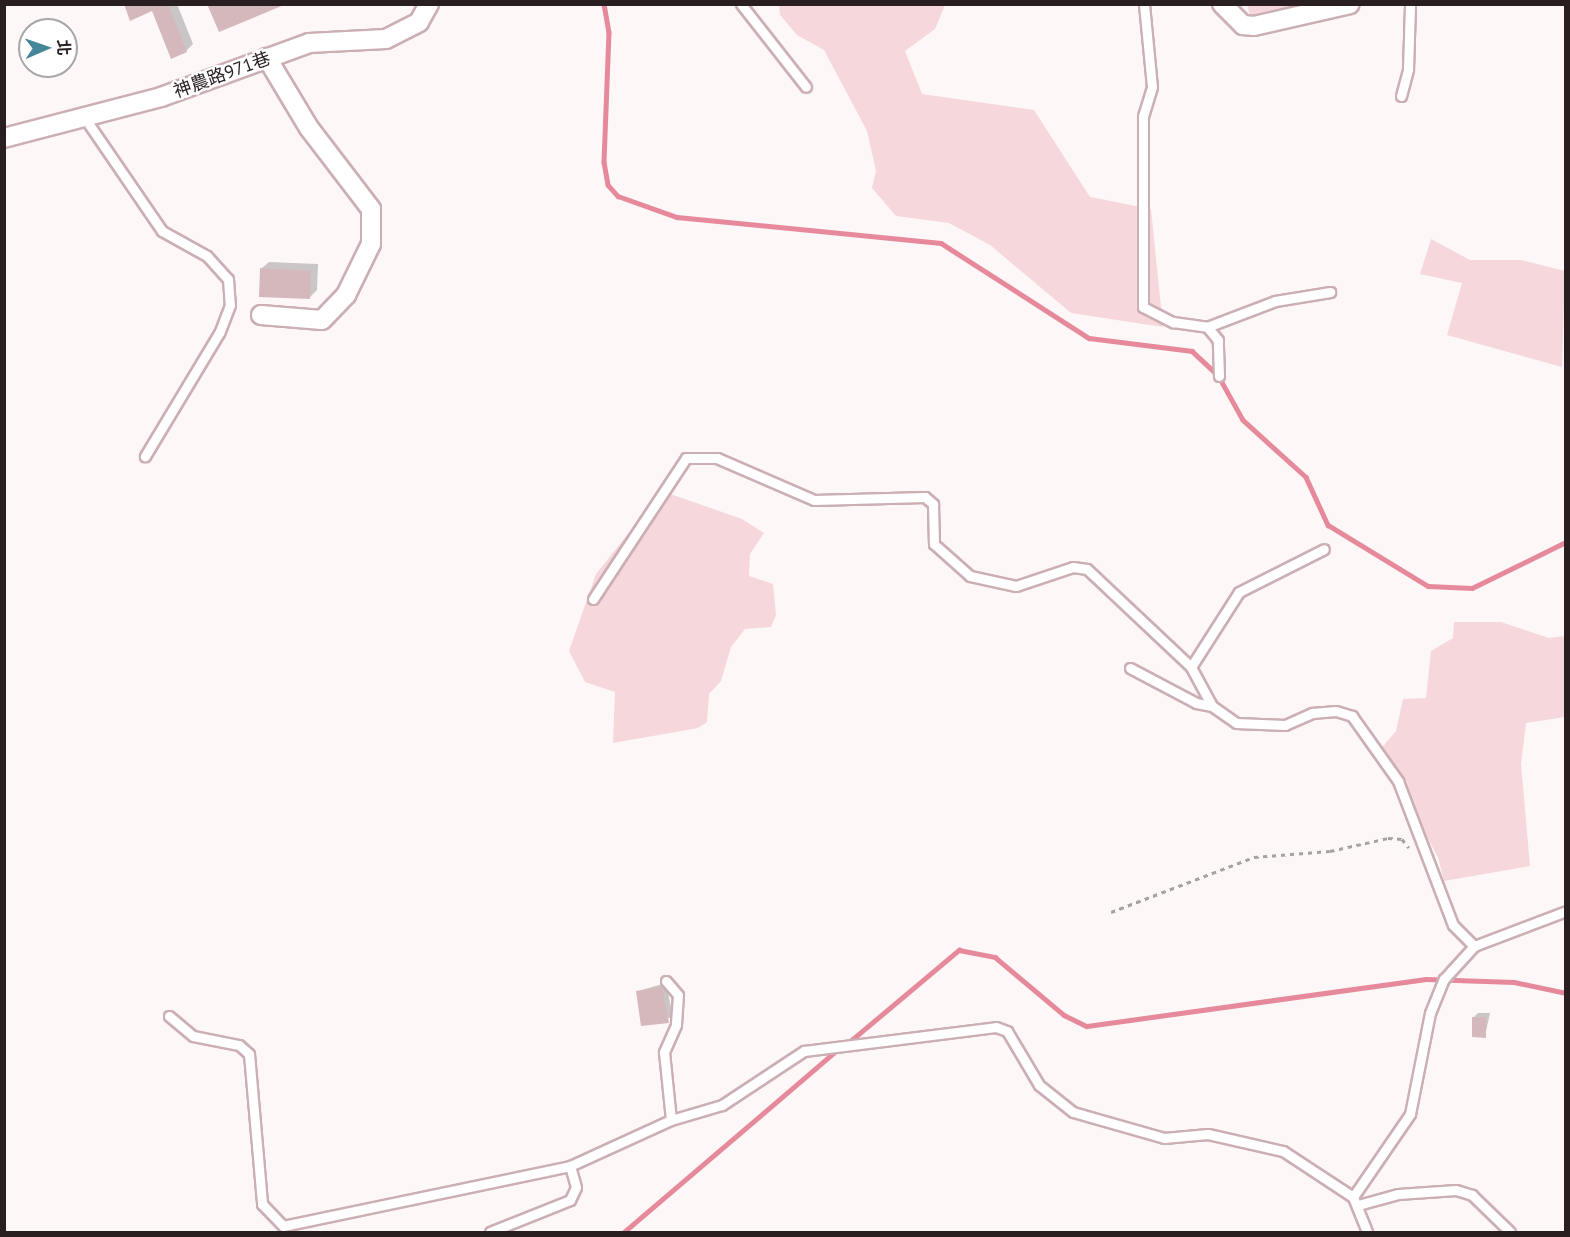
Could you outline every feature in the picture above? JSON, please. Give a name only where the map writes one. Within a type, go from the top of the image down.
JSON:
[{"type":"street","name":"神農路971巷","points":[[4,138],[161,97],[267,58],[336,38],[386,39],[419,22],[429,4]]},
{"type":"street","points":[[1231,8],[1254,26],[1350,4]]},
{"type":"street","points":[[261,315],[322,320],[346,295],[371,243],[370,209],[309,128],[267,58]]},
{"type":"lane","points":[[741,4],[806,87]]},
{"type":"lane","points":[[1144,4],[1152,87],[1143,116],[1143,307],[1173,321],[1207,327],[1275,301],[1330,292]]},
{"type":"lane","points":[[1401,96],[1408,69],[1410,4]]},
{"type":"lane","points":[[84,117],[162,231],[207,256],[228,279],[230,304],[219,333],[145,456]]},
{"type":"lane","points":[[1207,327],[1218,340],[1219,376]]},
{"type":"lane","points":[[593,599],[686,458],[717,458],[814,500],[925,497],[933,504],[934,544],[970,576],[1016,586],[1073,567],[1087,569],[1191,667],[1212,706],[1223,719],[1256,727],[1285,725],[1312,713],[1352,716],[1398,781],[1453,925],[1474,946]]},
{"type":"lane","points":[[1191,667],[1239,592],[1324,549]]},
{"type":"lane","points":[[1130,668],[1196,703],[1212,706]]},
{"type":"lane","points":[[1355,1201],[1410,1114],[1430,1013],[1444,979],[1474,946],[1566,911]]},
{"type":"lane","points":[[666,981],[678,995],[676,1025],[664,1052],[671,1120]]},
{"type":"lane","points":[[169,1016],[193,1036],[239,1046],[249,1054],[262,1204],[283,1226],[570,1166],[671,1120],[722,1106],[804,1051],[996,1027],[1006,1031],[1039,1085],[1073,1112],[1164,1138],[1246,1139],[1283,1151],[1355,1201],[1366,1233]]},
{"type":"lane","points":[[490,1233],[570,1200],[576,1187],[570,1166]]},
{"type":"lane","points":[[1355,1201],[1398,1194],[1456,1190],[1472,1195],[1509,1233]]},
{"type":"path","points":[[1111,912],[1254,857],[1330,852],[1388,838],[1402,839],[1413,857]]},
{"type":"shaded area","points":[[1247,4],[1317,5],[1262,19],[1250,16]]},
{"type":"shaded area","points":[[779,5],[945,5],[935,29],[905,51],[922,94],[1034,110],[1090,197],[1151,209],[1163,327],[1071,313],[990,245],[949,223],[896,216],[872,188],[876,171],[867,131],[824,50],[797,35],[780,15]]},
{"type":"shaded area","points":[[1431,239],[1470,260],[1521,260],[1565,271],[1562,367],[1447,335],[1462,283],[1420,274]]},
{"type":"shaded area","points":[[662,491],[742,519],[764,533],[750,554],[749,576],[773,584],[776,615],[771,627],[745,629],[731,647],[721,681],[709,694],[707,722],[698,728],[613,743],[615,692],[585,682],[569,651],[596,574]]},
{"type":"shaded area","points":[[1454,622],[1501,622],[1549,638],[1565,636],[1565,717],[1526,723],[1521,764],[1530,866],[1444,881],[1438,857],[1379,751],[1396,731],[1403,699],[1426,698],[1431,651],[1453,638]]},
{"type":"building","points":[[124,4],[168,4],[187,52],[171,59],[152,11],[130,21]]},
{"type":"building","points":[[207,4],[284,4],[284,5],[219,32]]},
{"type":"building","points":[[260,268],[311,271],[310,299],[259,297]]},
{"type":"building","points":[[662,987],[669,1023],[641,1026],[636,991]]},
{"type":"building","points":[[1472,1017],[1486,1017],[1486,1038],[1472,1037]]},
{"type":"waterway","points":[[604,4],[609,32],[604,162],[608,185],[618,196],[677,217],[941,243],[1089,338],[1192,351],[1218,375],[1243,420],[1306,477],[1328,525],[1428,586],[1472,588],[1566,542]]},
{"type":"waterway","points":[[848,1043],[959,950],[995,957],[1064,1015],[1087,1026],[1426,979],[1514,982],[1566,993]]},
{"type":"waterway","points":[[624,1232],[838,1049]]}]
